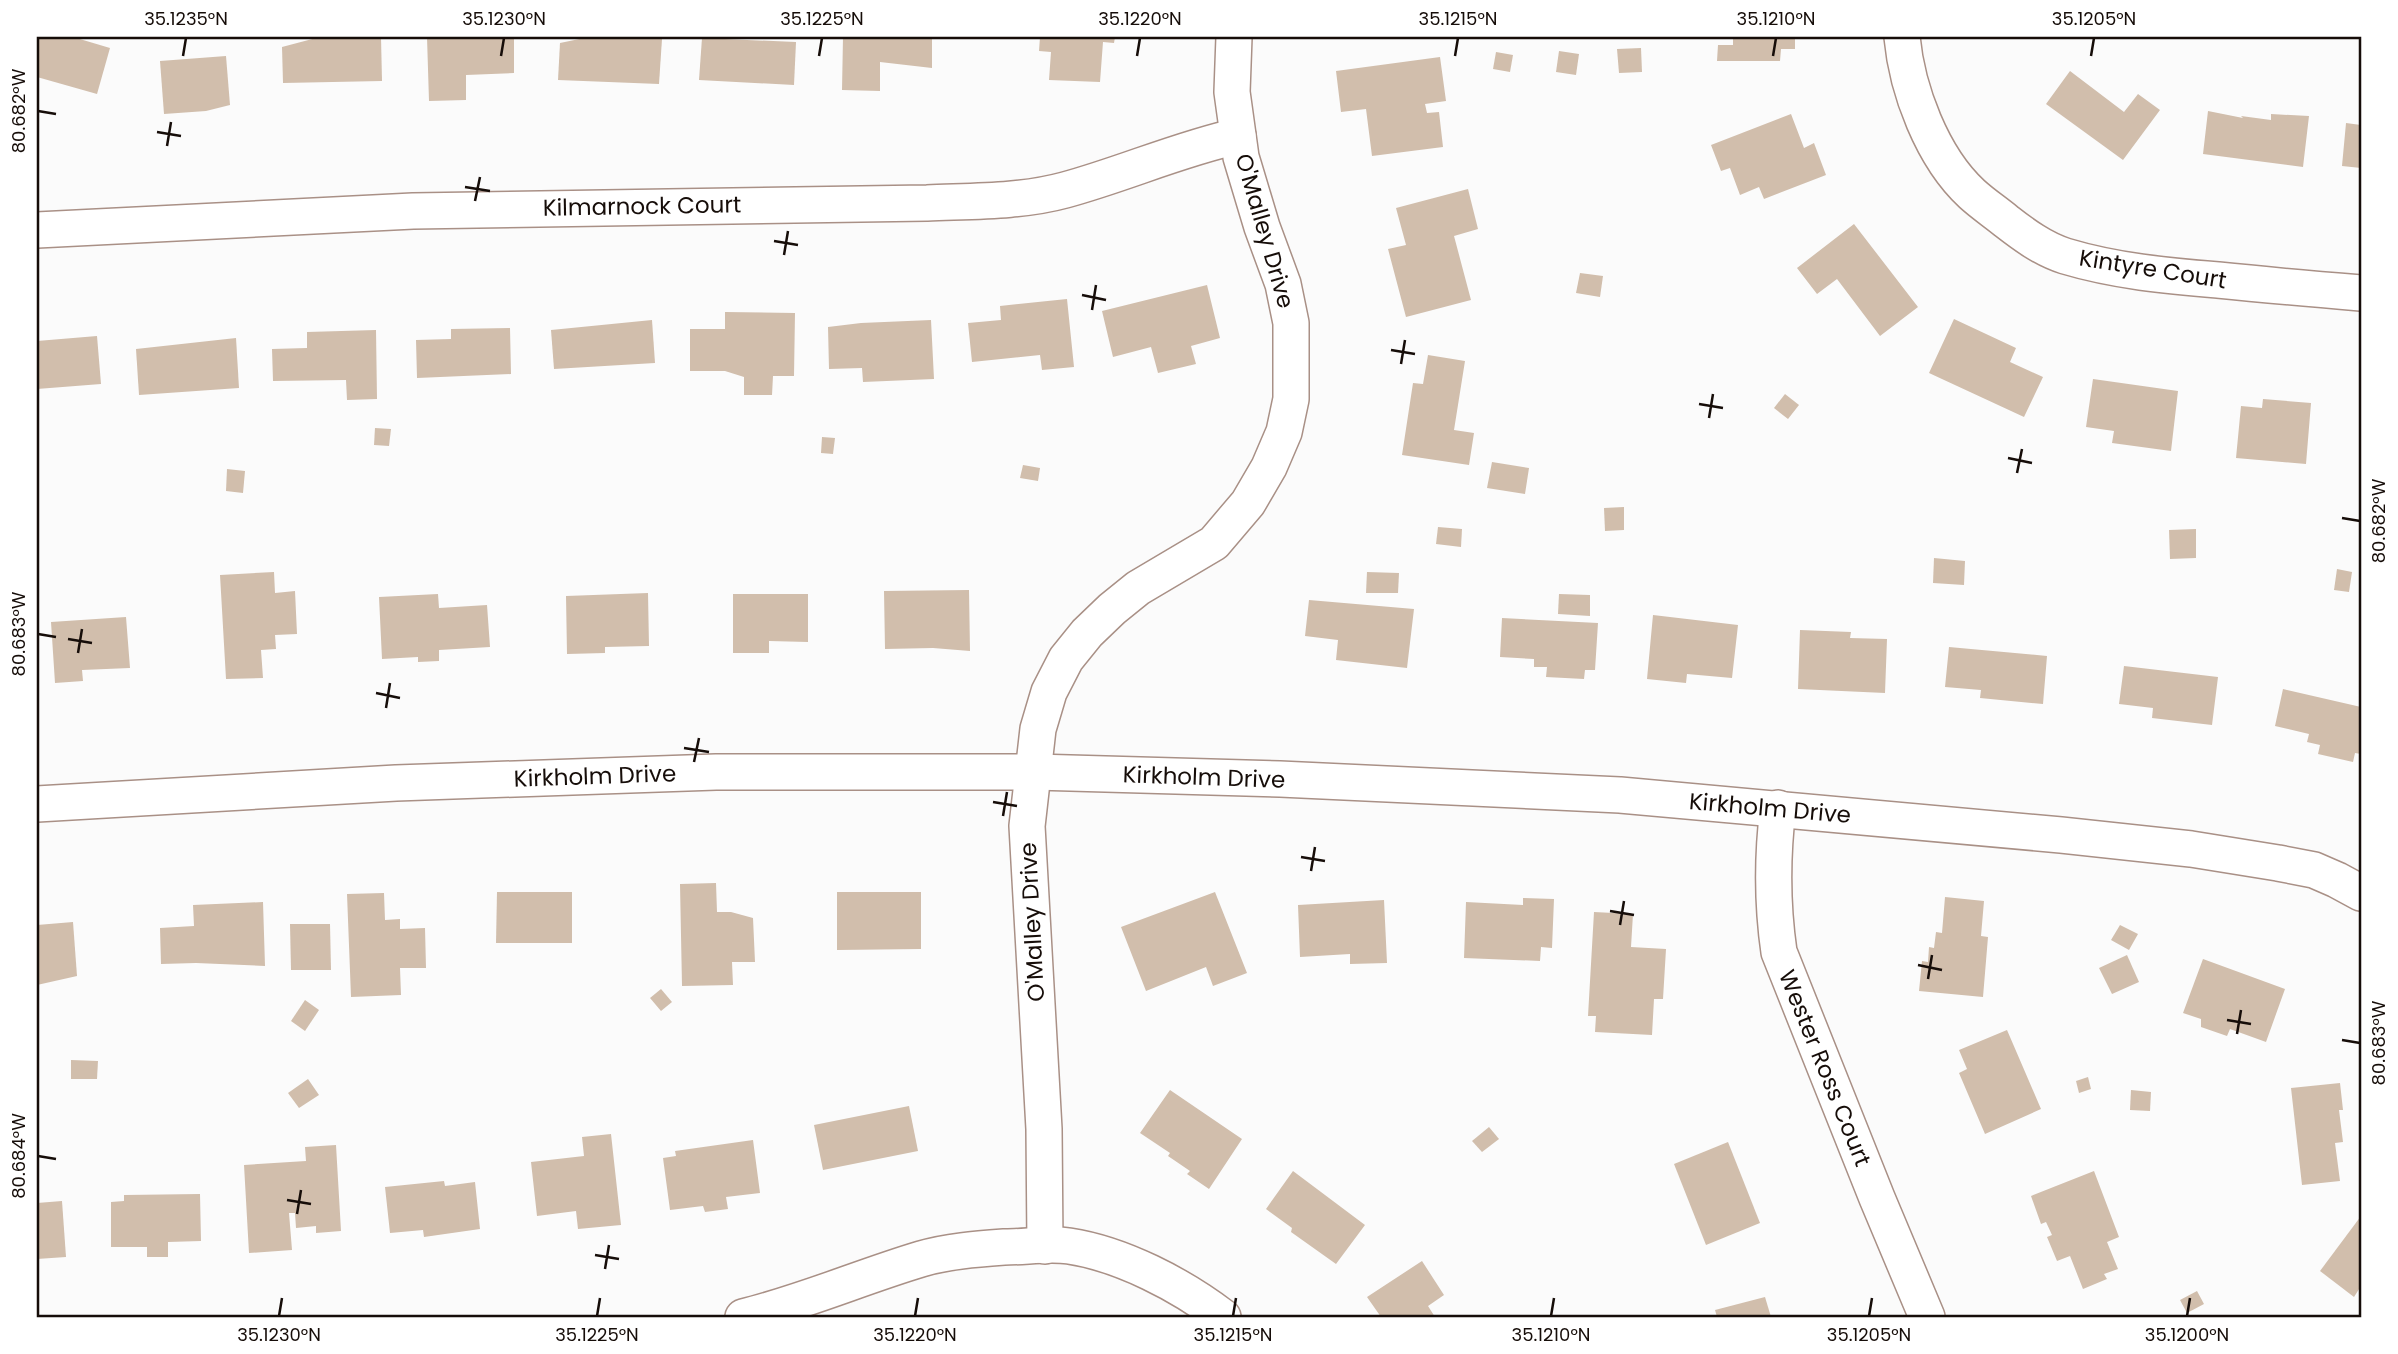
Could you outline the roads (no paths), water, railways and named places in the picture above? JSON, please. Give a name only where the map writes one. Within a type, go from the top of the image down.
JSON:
[{"type":"street","name":"O'Malley Drive","points":[[1045,1246],[1044,1129],[1027,826],[1038,729],[1049,692],[1066,659],[1087,633],[1139,588],[1214,543],[1248,503],[1269,467],[1284,432],[1292,399],[1291,323],[1283,284],[1241,157],[1232,92],[1234,37]]},
{"type":"street","name":"Kintyre Court","points":[[1902,37],[1904,59],[1913,94],[1926,127],[1948,166],[1971,193],[2030,239],[2063,255],[2104,266],[2160,275],[2361,293]]},
{"type":"street","name":"Kilmarnock Court","points":[[37,230],[412,211],[927,203],[1007,199],[1062,191],[1111,177],[1203,144],[1238,136]]},
{"type":"street","name":"Kirkholm Drive","points":[[37,804],[396,783],[716,772],[1035,772],[1280,779],[1620,795],[2191,849],[2314,870],[2361,893]]},
{"type":"street","name":"Wester Ross Court","points":[[1778,808],[1773,883],[1774,921],[1779,952],[1927,1317]]},
{"type":"street","points":[[744,1317],[789,1306],[922,1258],[969,1249],[1045,1246],[1069,1246],[1118,1259],[1176,1286],[1223,1317]]}]
